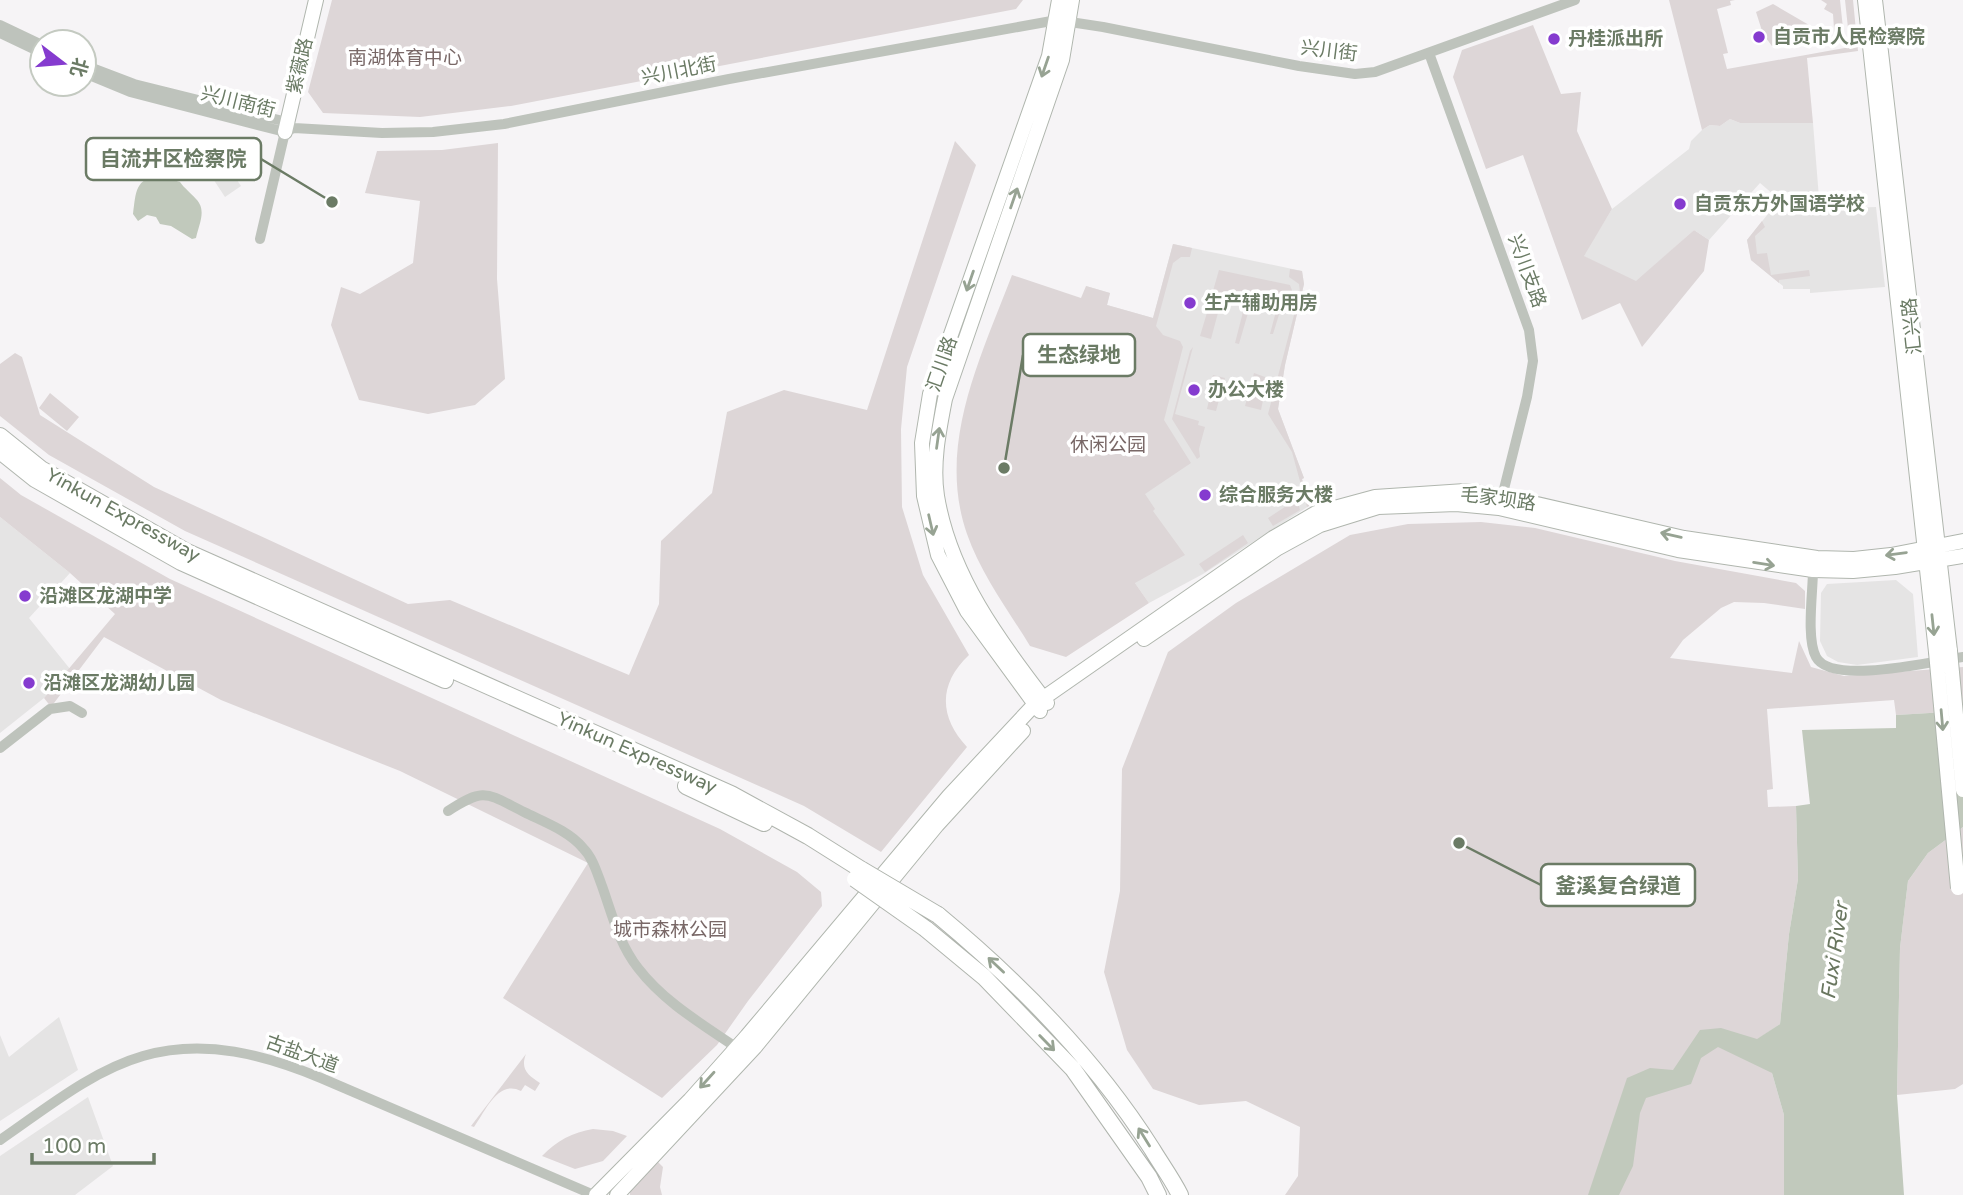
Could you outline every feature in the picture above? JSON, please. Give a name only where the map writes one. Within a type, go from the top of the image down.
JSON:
[{"type":"highway","name":"Yinkun Expressway","points":[[0,436],[41,469],[187,552],[731,794],[808,836],[984,977],[1073,1069],[1149,1177],[1158,1195]]},
{"type":"highway","name":"Yinkun Expressway","points":[[0,450],[35,479],[181,562],[698,792],[815,848],[858,875],[938,915],[1028,996],[1082,1055],[1127,1110],[1180,1195]]},
{"type":"main road","name":"紫薇路","points":[[288,127],[316,0]]},
{"type":"main road","name":"汇川路","points":[[1041,704],[978,607],[951,552],[937,494],[936,442],[945,399],[1062,60],[1063,20],[1059,0]]},
{"type":"main road","name":"汇川路","points":[[1063,20],[1072,0]]},
{"type":"main road","points":[[1865,0],[1932,555]]},
{"type":"main road","name":"汇兴路","points":[[1875,0],[1932,555],[1949,654]]},
{"type":"main road","name":"毛家坝路","points":[[1041,704],[1273,538],[1316,513],[1375,497],[1465,491],[1678,550],[1813,570],[1853,571],[1932,555],[1963,541]]},
{"type":"main road","name":"毛家坝路","points":[[1500,502],[1684,538],[1817,558],[1963,555]]},
{"type":"main road","points":[[1949,654],[1963,790]]},
{"type":"main road","points":[[1949,654],[1958,888]]},
{"type":"main road","points":[[595,1195],[690,1100],[949,796],[1041,704]]},
{"type":"main road","points":[[617,1195],[755,1047],[937,825],[1041,704]]},
{"type":"street","name":"兴川街","points":[[1063,20],[1345,73],[1375,72],[1575,0]]},
{"type":"street","name":"兴川北街","points":[[288,127],[382,134],[433,132],[503,124],[729,79],[1063,20]]},
{"type":"street","points":[[0,25],[28,38]]},
{"type":"street","points":[[0,33],[28,46]]},
{"type":"street","name":"兴川支路","points":[[1430,53],[1529,330],[1533,361],[1527,397],[1500,502]]},
{"type":"street","name":"兴川南街","points":[[98,70],[134,84],[288,127]]},
{"type":"street","name":"兴川南街","points":[[98,79],[130,92],[288,127]]},
{"type":"street","points":[[260,239],[288,127]]},
{"type":"street","points":[[1813,570],[1812,638],[1815,655],[1822,665],[1847,672],[1949,654]]},
{"type":"street","points":[[0,748],[50,709],[70,706],[82,713]]},
{"type":"street","points":[[448,811],[472,796],[484,794],[571,837],[584,848],[594,864],[623,947],[636,966],[653,987],[674,1005],[737,1048]]},
{"type":"street","name":"古盐大道","points":[[0,1140],[88,1082],[144,1055],[190,1049],[237,1051],[281,1062],[595,1195]]},
{"type":"shaded area","name":"自贡东方外国语学校","points":[[1730,119],[1740,123],[1813,123],[1819,198],[1783,191],[1774,195],[1760,183],[1709,240],[1694,230],[1636,282],[1583,256],[1612,209],[1689,149],[1691,141],[1702,130],[1710,125],[1720,126]]},
{"type":"shaded area","points":[[214,146],[241,186],[225,197],[198,156]]},
{"type":"shaded area","points":[[1780,199],[1822,209],[1876,207],[1885,287],[1810,293],[1810,289],[1783,289],[1783,286],[1751,260],[1747,240]]},
{"type":"shaded area","points":[[1173,244],[1302,271],[1304,284],[1285,365],[1278,409],[1304,478],[1302,479],[1309,506],[1203,574],[1149,603],[1135,583],[1086,286],[1110,293],[1107,305],[1153,318]]},
{"type":"shaded area","points":[[0,517],[70,573],[29,618],[70,669],[44,698],[0,733]]},
{"type":"shaded area","points":[[1896,580],[1913,594],[1918,657],[1857,665],[1838,662],[1827,656],[1820,641],[1821,593],[1827,584]]},
{"type":"shaded area","points":[[59,1017],[78,1070],[0,1121],[0,1035],[9,1057]]},
{"type":"shaded area","points":[[88,1097],[113,1166],[75,1195],[0,1195],[0,1156]]},
{"type":"green space","name":"南湖体育中心","points":[[332,0],[1023,0],[1016,9],[511,106],[420,117],[323,113],[308,92]]},
{"type":"green space","points":[[1669,0],[1735,0],[1730,1],[1731,5],[1717,9],[1728,53],[1723,54],[1727,69],[1850,47],[1845,0],[1853,0],[1858,51],[1807,58],[1813,123],[1740,123],[1730,119],[1720,126],[1710,125],[1702,130]]},
{"type":"green space","points":[[1821,0],[1840,0],[1844,38],[1835,43],[1833,14],[1824,9],[1827,4]]},
{"type":"green space","points":[[1773,4],[1809,25],[1810,36],[1805,41],[1772,46],[1763,34],[1756,12]]},
{"type":"green space","points":[[1533,25],[1561,94],[1581,92],[1577,131],[1612,209],[1584,256],[1636,281],[1694,230],[1709,240],[1704,271],[1642,347],[1620,303],[1582,320],[1523,155],[1486,169],[1453,77],[1462,50]]},
{"type":"green space","points":[[955,141],[976,165],[907,367],[901,429],[902,507],[923,575],[969,655],[952,677],[946,701],[951,724],[967,747],[881,852],[804,806],[185,531],[49,455],[0,416],[0,364],[15,353],[22,357],[40,415],[154,487],[408,604],[450,600],[629,675],[659,604],[661,541],[712,493],[727,412],[784,390],[867,410]]},
{"type":"green space","points":[[498,143],[497,279],[505,379],[475,405],[428,414],[359,400],[331,325],[341,287],[360,294],[413,263],[420,201],[365,193],[377,151],[442,150]]},
{"type":"green space","points":[[1762,221],[1765,227],[1755,236],[1757,254],[1767,253],[1771,275],[1809,270],[1810,276],[1779,280],[1779,283],[1751,260],[1747,240]]},
{"type":"green space","name":"休闲公园","points":[[1173,244],[1192,248],[1190,257],[1181,257],[1173,263],[1156,326],[1163,335],[1180,341],[1183,347],[1164,420],[1191,463],[1145,494],[1155,509],[1153,511],[1185,555],[1135,583],[1149,603],[1066,657],[1030,646],[973,549],[959,501],[959,435],[976,370],[1012,275],[1081,298],[1086,286],[1110,293],[1107,305],[1153,318]]},
{"type":"green space","points":[[1290,269],[1302,271],[1304,284],[1285,365],[1278,409],[1304,478],[1307,507],[1292,452],[1268,414],[1300,292],[1299,284],[1289,277]]},
{"type":"green space","points":[[1219,270],[1290,285],[1293,293],[1286,292],[1273,334],[1270,334],[1280,296],[1255,289],[1239,344],[1235,343],[1244,308],[1211,298]]},
{"type":"green space","points":[[1209,306],[1219,309],[1211,339],[1200,336]]},
{"type":"green space","points":[[1193,347],[1175,414],[1199,421],[1198,425],[1205,427],[1199,449],[1200,457],[1197,459],[1172,419]]},
{"type":"green space","points":[[1254,373],[1265,377],[1267,381],[1261,410],[1245,406]]},
{"type":"green space","points":[[1213,375],[1225,378],[1216,411],[1207,409]]},
{"type":"green space","points":[[50,393],[79,417],[67,431],[39,408]]},
{"type":"green space","name":"城市森林公园","points":[[0,478],[21,495],[170,579],[720,829],[797,872],[821,892],[822,906],[717,1045],[662,1098],[503,998],[588,863],[400,771],[221,700],[104,637],[51,707],[44,698],[115,614],[70,573],[0,517]]},
{"type":"green space","points":[[1297,499],[1300,510],[1273,526],[1268,518]]},
{"type":"green space","points":[[1481,522],[1535,528],[1675,561],[1796,583],[1805,591],[1805,609],[1734,602],[1721,608],[1683,640],[1670,658],[1792,673],[1799,641],[1811,667],[1844,676],[1963,667],[1963,711],[1896,715],[1894,700],[1767,709],[1773,789],[1767,790],[1768,807],[1796,806],[1798,879],[1789,934],[1780,1024],[1758,1039],[1772,1073],[1784,1115],[1784,1195],[1285,1195],[1298,1176],[1300,1127],[1246,1101],[1199,1105],[1153,1089],[1127,1050],[1104,972],[1120,891],[1122,769],[1168,652],[1236,603],[1350,535],[1408,524]]},
{"type":"green space","points":[[1243,535],[1248,543],[1205,572],[1199,564]]},
{"type":"green space","points":[[1963,827],[1963,1084],[1955,1089],[1897,1095],[1900,948],[1908,881],[1928,853]]},
{"type":"green space","points":[[526,1054],[526,1071],[540,1083],[535,1091],[525,1085],[521,1091],[505,1089],[493,1099],[474,1127],[471,1126]]},
{"type":"green space","points":[[593,1129],[627,1136],[603,1161],[575,1169],[542,1156],[565,1138]]},
{"type":"green space","points":[[658,1162],[663,1167],[660,1187],[662,1195],[630,1195],[630,1191]]},
{"type":"water","points":[[160,176],[180,182],[199,203],[201,217],[196,238],[192,239],[171,226],[160,224],[156,217],[147,215],[138,221],[133,214],[138,187],[152,177]]},
{"type":"water","name":"Fuxi River","points":[[1963,711],[1963,827],[1928,853],[1908,881],[1900,948],[1897,1095],[1904,1195],[1784,1195],[1784,1115],[1772,1073],[1718,1047],[1701,1058],[1691,1084],[1646,1098],[1640,1113],[1633,1166],[1619,1195],[1588,1195],[1627,1078],[1650,1068],[1673,1070],[1700,1030],[1721,1028],[1757,1039],[1780,1024],[1789,934],[1798,879],[1796,806],[1810,804],[1802,730],[1896,728],[1896,715]]},
{"type":"place","name":"自贡市人民检察院","points":[[1759,37]]},
{"type":"place","name":"丹桂派出所","points":[[1554,39]]},
{"type":"place","name":"自流井区检察院","points":[[332,202]]},
{"type":"place","name":"自贡东方外国语学校","points":[[1680,204]]},
{"type":"place","name":"生产辅助用房","points":[[1190,303]]},
{"type":"place","name":"办公大楼","points":[[1194,390]]},
{"type":"place","name":"生态绿地","points":[[1004,468]]},
{"type":"place","name":"综合服务大楼","points":[[1205,495]]},
{"type":"place","name":"沿滩区龙湖中学","points":[[25,596]]},
{"type":"place","name":"沿滩区龙湖幼儿园","points":[[29,683]]},
{"type":"place","name":"釜溪复合绿道","points":[[1459,843]]}]
